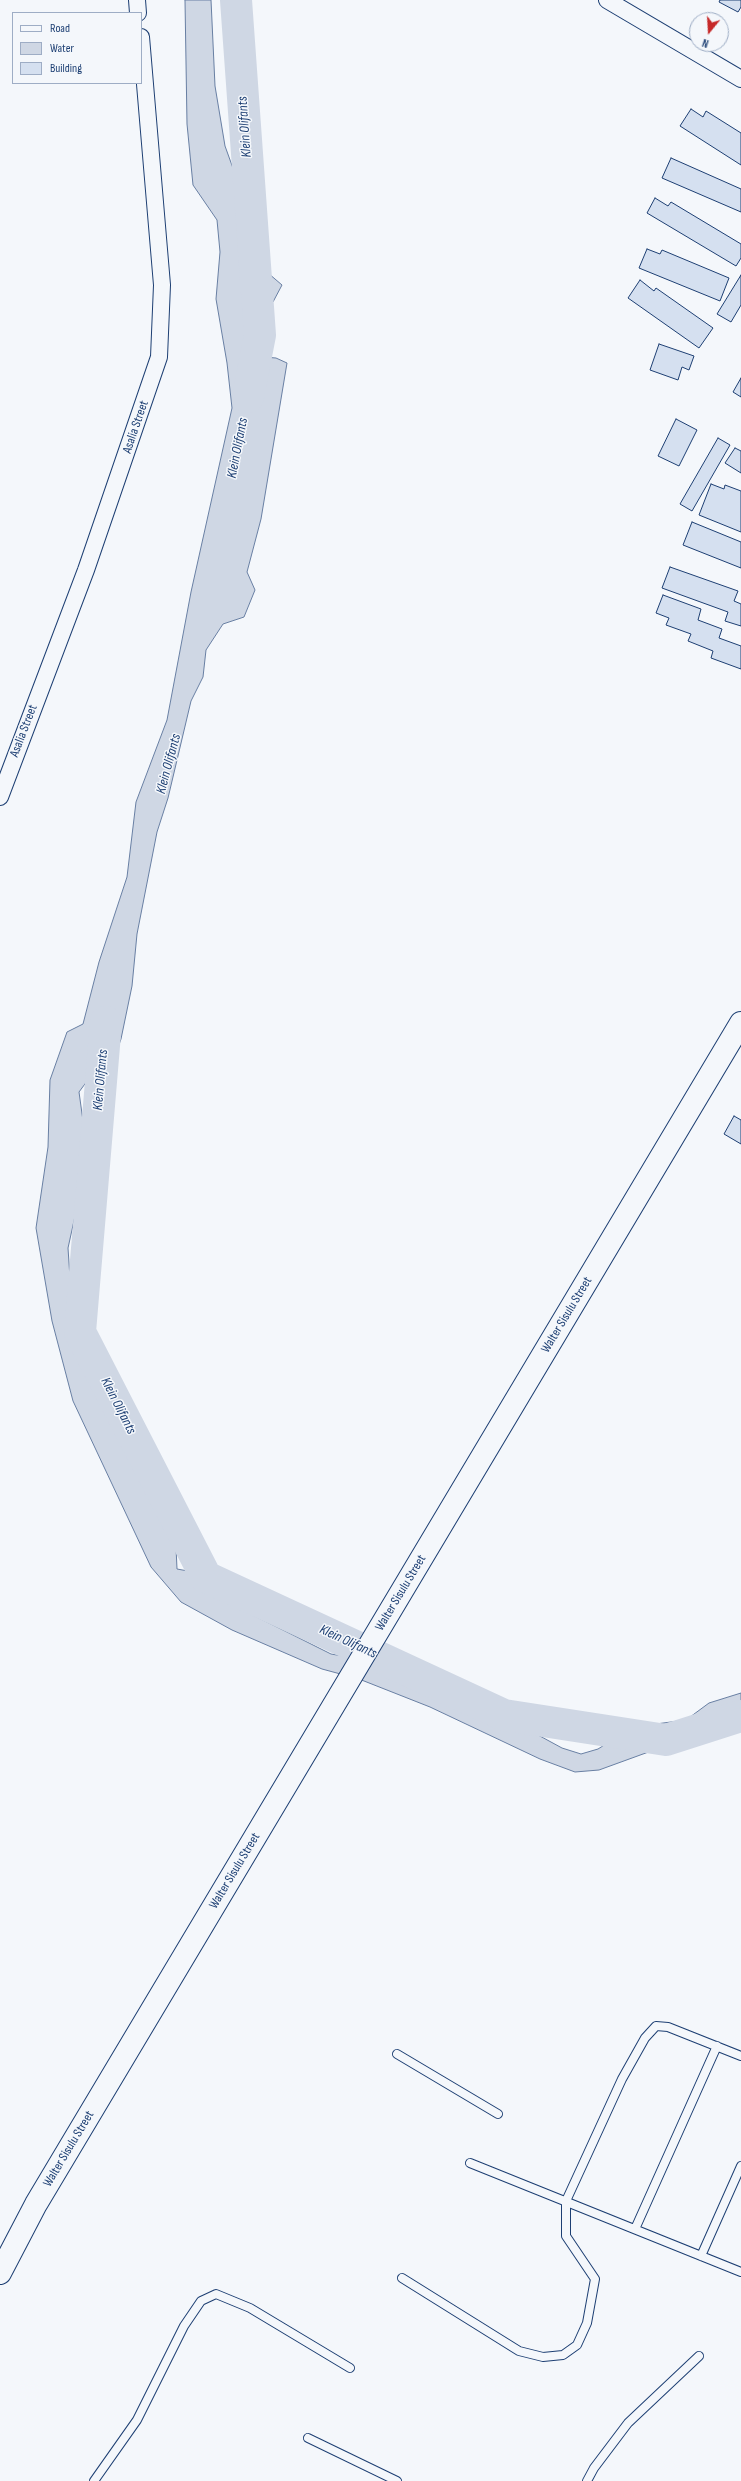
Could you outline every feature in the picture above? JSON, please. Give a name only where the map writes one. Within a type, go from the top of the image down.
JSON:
[{"type":"highway","name":"Walter Sisulu Street","points":[[0,2273],[36,2204],[741,1023]]},
{"type":"highway","name":"Walter Sisulu Street","points":[[0,2251],[36,2204]]},
{"type":"street","points":[[137,0],[138,12]]},
{"type":"street","points":[[607,0],[741,79]]},
{"type":"street","name":"Asalia Street","points":[[0,797],[86,570],[160,357],[162,284],[142,49]]},
{"type":"lane","points":[[402,2278],[519,2351],[543,2357],[563,2354],[577,2345],[587,2323],[595,2279],[566,2236],[566,2201],[622,2079],[644,2038],[656,2026],[685,2032],[741,2056]]},
{"type":"lane","points":[[635,2229],[718,2046]]},
{"type":"lane","points":[[397,2054],[498,2114]]},
{"type":"lane","points":[[470,2163],[741,2272]]},
{"type":"lane","points":[[701,2256],[741,2166]]},
{"type":"lane","points":[[94,2481],[137,2420],[184,2326],[201,2301],[206,2298],[216,2294],[233,2299],[350,2368]]},
{"type":"lane","points":[[587,2481],[594,2468],[628,2423],[699,2356]]},
{"type":"lane","points":[[308,2438],[397,2481]]},
{"type":"water","points":[[185,0],[211,0],[215,86],[225,146],[248,210],[259,226],[261,267],[282,285],[273,302],[250,309],[246,322],[249,347],[263,357],[276,358],[287,363],[261,519],[247,572],[255,590],[244,617],[223,624],[206,650],[203,677],[191,701],[168,798],[157,832],[137,934],[132,986],[121,1039],[115,1056],[93,1073],[79,1092],[88,1157],[68,1248],[70,1278],[90,1317],[95,1344],[94,1380],[157,1513],[176,1547],[177,1569],[188,1571],[249,1613],[331,1654],[371,1661],[476,1710],[491,1719],[527,1729],[562,1748],[581,1754],[598,1749],[633,1727],[686,1720],[709,1703],[741,1693],[741,1729],[681,1749],[654,1750],[599,1770],[575,1772],[540,1759],[430,1707],[359,1679],[322,1669],[232,1630],[181,1602],[151,1567],[73,1401],[52,1321],[36,1228],[48,1147],[50,1080],[67,1032],[83,1024],[99,962],[127,877],[136,802],[167,720],[191,592],[232,408],[227,363],[216,299],[220,252],[217,220],[193,185],[187,124]]},
{"type":"building","points":[[720,0],[741,0],[741,7],[738,12],[719,2]]},
{"type":"building","points":[[691,109],[703,117],[706,111],[741,133],[741,165],[680,126]]},
{"type":"building","points":[[671,158],[741,189],[741,212],[662,178]]},
{"type":"building","points":[[655,198],[668,206],[671,202],[741,244],[741,258],[736,266],[647,213]]},
{"type":"building","points":[[647,249],[660,254],[662,250],[729,278],[720,301],[639,268]]},
{"type":"building","points":[[741,275],[741,305],[731,322],[717,314]]},
{"type":"building","points":[[640,280],[654,291],[656,288],[713,328],[699,348],[628,298]]},
{"type":"building","points":[[659,344],[694,356],[689,370],[682,367],[678,380],[650,370]]},
{"type":"building","points":[[741,378],[741,397],[733,392]]},
{"type":"building","points":[[676,419],[697,430],[679,466],[658,456]]},
{"type":"building","points":[[718,438],[730,445],[692,511],[680,504]]},
{"type":"building","points":[[735,448],[741,451],[741,473],[725,463]]},
{"type":"building","points":[[711,484],[724,489],[725,485],[741,491],[741,532],[699,515]]},
{"type":"building","points":[[692,522],[741,542],[741,568],[683,545]]},
{"type":"building","points":[[670,567],[738,591],[734,601],[741,604],[741,626],[725,621],[728,612],[662,588]]},
{"type":"building","points":[[663,595],[701,609],[698,620],[722,629],[719,638],[741,646],[741,669],[711,658],[713,651],[688,641],[691,634],[666,625],[669,618],[656,613]]},
{"type":"building","points":[[734,1116],[741,1120],[741,1144],[724,1134]]},
{"type":"waterway","name":"Klein Olifants","points":[[236,0],[260,335],[248,397]]},
{"type":"waterway","name":"Klein Olifants","points":[[106,1022],[80,1332],[206,1577],[504,1715],[666,1740],[741,1716]]}]
